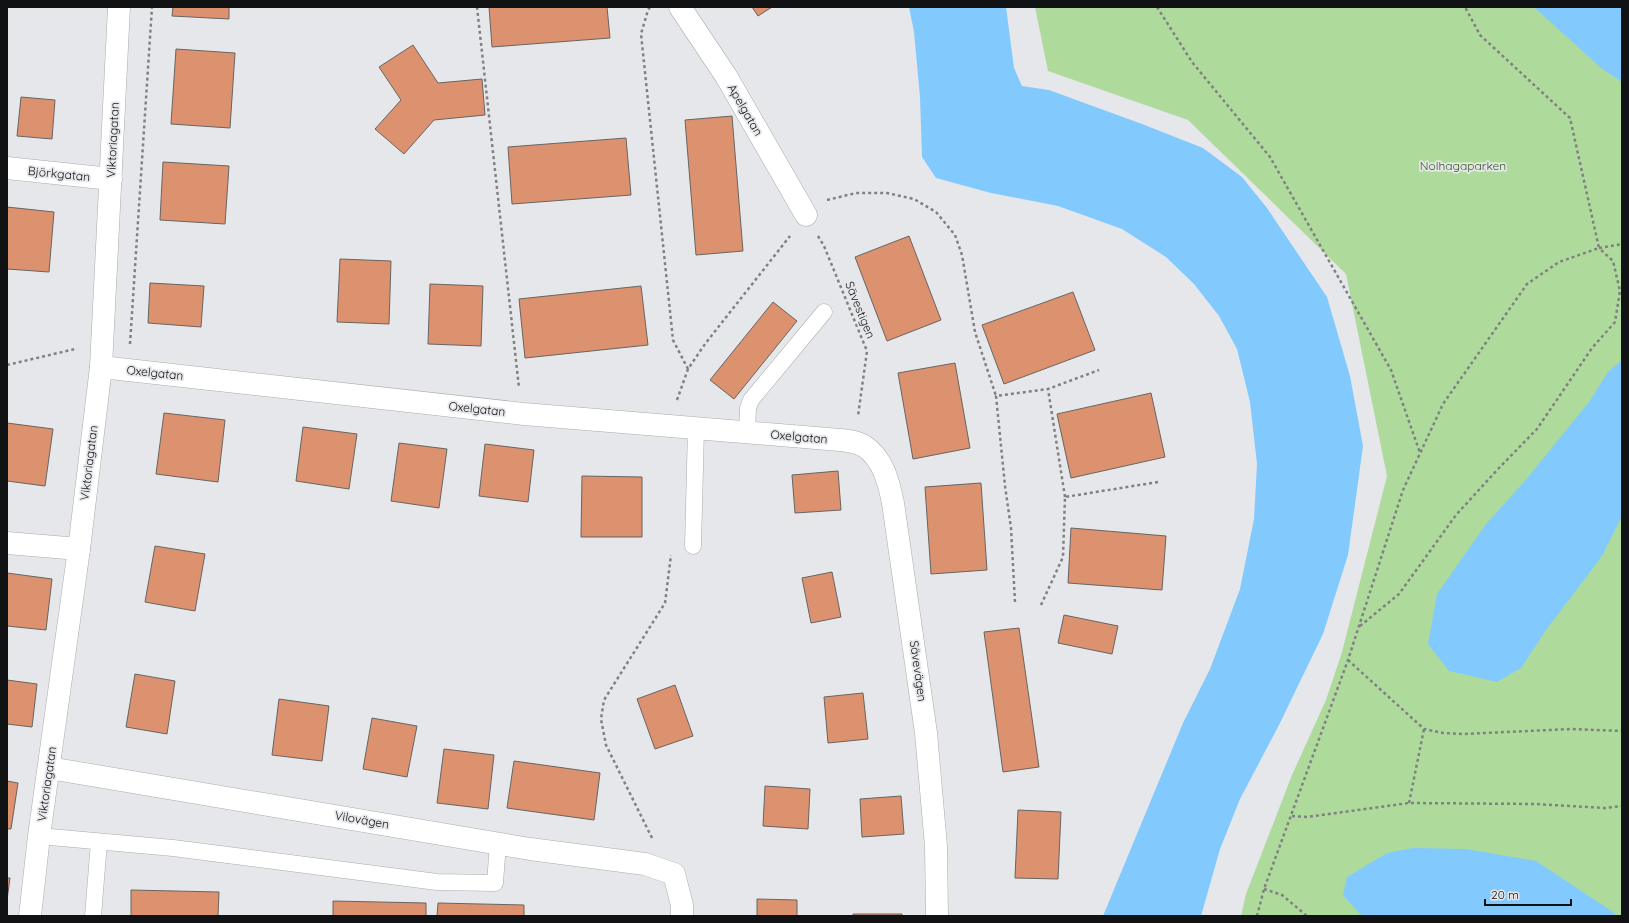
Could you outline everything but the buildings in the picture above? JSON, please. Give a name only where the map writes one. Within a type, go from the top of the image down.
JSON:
[{"type":"street","name":"Viktoriagatan","points":[[30,916],[39,836],[80,549],[101,358],[120,7]]},
{"type":"street","name":"Apelgatan","points":[[680,7],[726,76],[806,215]]},
{"type":"street","name":"Björkgatan","points":[[7,168],[110,179]]},
{"type":"street","name":"Oxelgatan","points":[[101,358],[524,414],[854,442]]},
{"type":"street","name":"Sävevägen","points":[[854,442],[864,446],[872,453],[888,481],[894,503],[926,733],[936,846],[937,916]]},
{"type":"street","points":[[7,543],[80,549]]},
{"type":"street","name":"Vilovägen","points":[[49,768],[530,849],[645,864],[674,874],[682,905],[682,916]]},
{"type":"lane","points":[[747,433],[748,408],[751,400],[824,312]]},
{"type":"lane","points":[[693,546],[696,429]]},
{"type":"lane","points":[[39,836],[173,848],[437,882],[495,883],[498,843]]},
{"type":"lane","points":[[92,916],[99,842]]},
{"type":"path","points":[[7,365],[71,349],[101,358],[130,350],[152,7]]},
{"type":"path","points":[[477,7],[519,382],[524,414]]},
{"type":"path","points":[[650,7],[641,34],[670,316],[673,340],[688,369]]},
{"type":"path","points":[[1157,7],[1192,62],[1270,157],[1391,370],[1420,454]]},
{"type":"path","points":[[1359,626],[1399,594],[1456,515],[1537,429],[1592,348],[1615,322],[1620,291],[1613,261],[1599,248],[1570,118],[1480,35],[1465,7]]},
{"type":"path","points":[[673,427],[674,406],[688,369],[705,344],[816,202],[856,193],[887,193],[914,199],[936,212],[955,235],[962,256],[976,332],[996,396],[1005,486],[1011,528],[1015,602]]},
{"type":"path","name":"Sävestigen","points":[[806,215],[824,246],[867,351],[854,442]]},
{"type":"path","points":[[1257,916],[1264,889],[1348,660],[1403,490],[1443,404],[1527,284],[1559,262],[1599,248],[1622,244]]},
{"type":"path","points":[[996,396],[1048,389],[1099,370]]},
{"type":"path","points":[[1041,605],[1063,557],[1065,497],[1048,389]]},
{"type":"path","points":[[1065,497],[1158,482]]},
{"type":"path","points":[[653,840],[606,745],[601,718],[604,700],[665,603],[671,547]]},
{"type":"path","points":[[1348,660],[1424,729],[1443,733],[1463,734],[1571,729],[1622,731]]},
{"type":"path","points":[[1410,803],[1424,729]]},
{"type":"path","points":[[1292,816],[1307,817],[1410,803],[1535,804],[1605,808],[1622,806]]},
{"type":"path","points":[[1264,889],[1282,895],[1307,916]]},
{"type":"green space","name":"Nolhagaparken","points":[[1035,7],[1622,7],[1622,916],[1241,916],[1246,894],[1292,775],[1326,700],[1342,652],[1387,476],[1346,274],[1188,120],[1048,71]]},
{"type":"water","points":[[909,7],[1006,7],[1014,68],[1022,86],[1049,90],[1203,148],[1242,177],[1267,208],[1327,297],[1350,376],[1363,446],[1348,555],[1323,634],[1279,725],[1240,799],[1220,849],[1201,916],[1103,916],[1183,723],[1210,669],[1240,589],[1254,519],[1257,464],[1250,402],[1237,349],[1219,316],[1194,284],[1166,257],[1122,229],[1058,206],[991,193],[936,178],[922,157],[920,97],[914,32]]},
{"type":"water","points":[[1534,7],[1622,7],[1622,82],[1601,68]]},
{"type":"water","points":[[1622,360],[1622,516],[1602,556],[1546,630],[1521,668],[1497,682],[1449,671],[1428,644],[1437,594],[1486,524],[1524,482],[1589,402],[1608,372]]},
{"type":"water","points":[[1413,848],[1465,849],[1536,861],[1613,912],[1616,916],[1363,916],[1359,913],[1343,895],[1347,877],[1387,853]]}]
